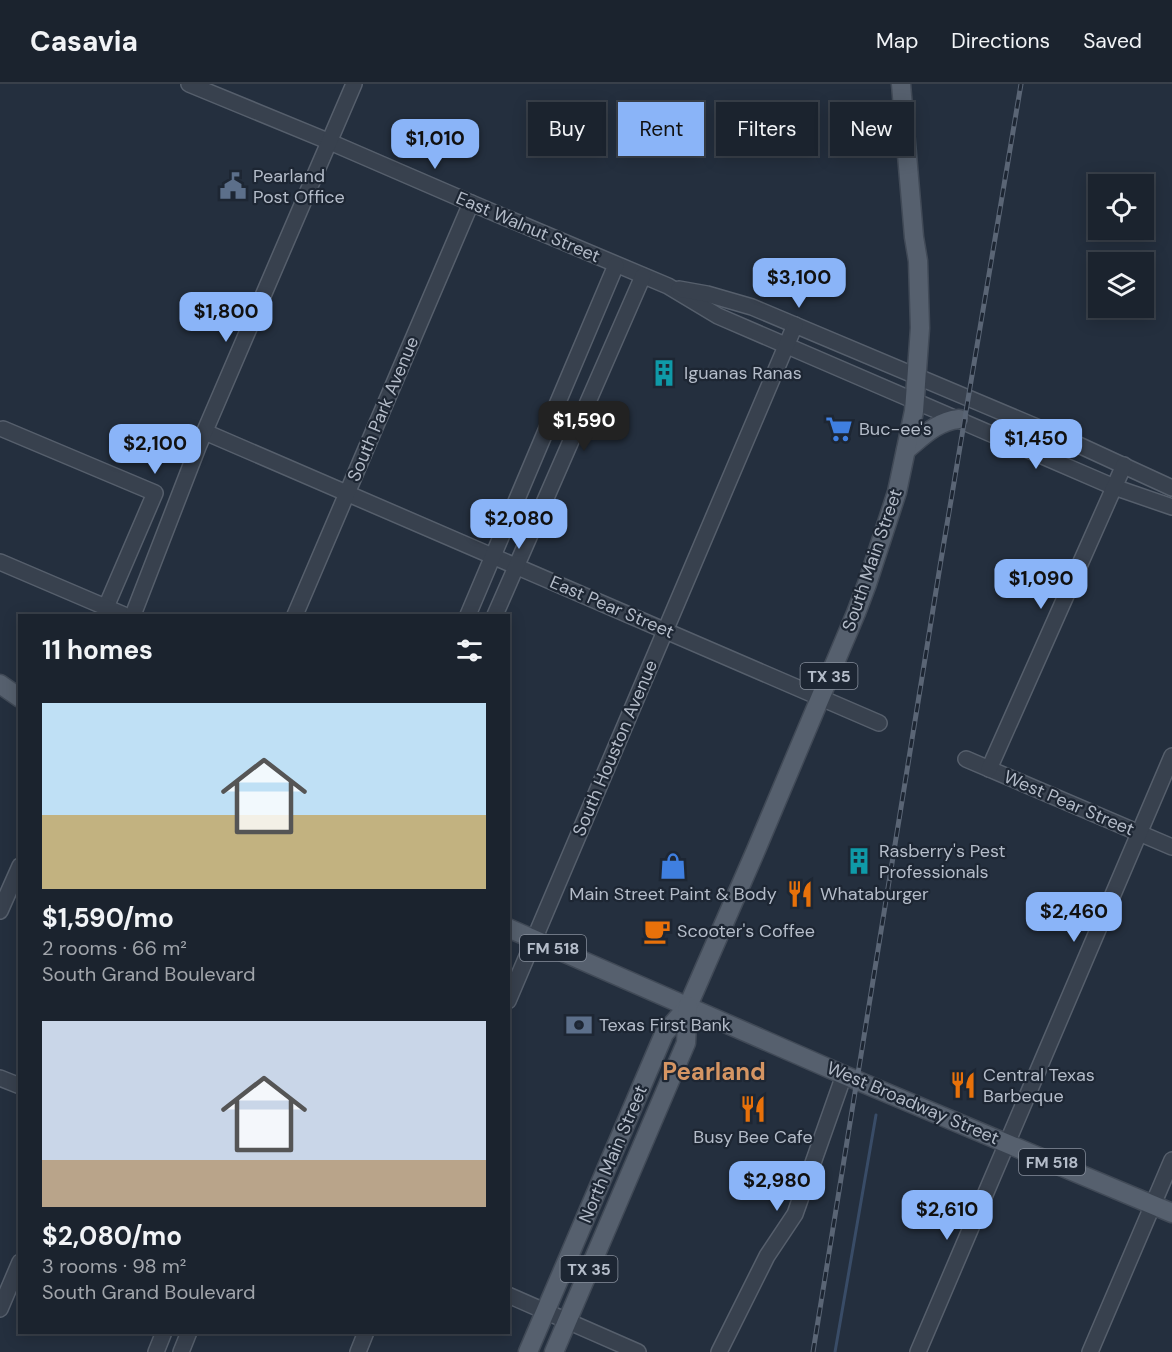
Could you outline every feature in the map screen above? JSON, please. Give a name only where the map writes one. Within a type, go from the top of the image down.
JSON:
[{"type":"main road","name":"South Main Street","points":[[688,1006],[867,584],[897,492],[914,411],[920,328],[918,261],[901,84]]},
{"type":"main road","points":[[906,450],[935,426],[959,419]]},
{"type":"main road","points":[[0,684],[18,697]]},
{"type":"main road","name":"FM 518","points":[[510,929],[688,1006]]},
{"type":"main road","name":"West Broadway Street","points":[[688,1006],[844,1075],[1172,1213]]},
{"type":"main road","name":"North Main Street","points":[[528,1352],[664,1034],[688,1006]]},
{"type":"main road","name":"North Main Street","points":[[554,1352],[686,1043],[688,1006]]},
{"type":"street","name":"East Walnut Street","points":[[189,84],[668,286],[718,316],[1114,487],[1172,507]]},
{"type":"street","points":[[133,614],[198,447],[354,84]]},
{"type":"street","name":"South Park Avenue","points":[[295,614],[471,203]]},
{"type":"street","points":[[468,614],[616,265]]},
{"type":"street","points":[[495,614],[643,276]]},
{"type":"street","name":"East Walnut Street","points":[[668,286],[752,307],[916,375],[1172,488]]},
{"type":"street","name":"South Houston Avenue","points":[[510,996],[795,325]]},
{"type":"street","points":[[3,429],[155,493],[106,608]]},
{"type":"street","name":"East Pear Street","points":[[206,432],[820,698]]},
{"type":"street","points":[[989,769],[1124,465]]},
{"type":"street","points":[[0,562],[121,614]]},
{"type":"street","points":[[820,698],[879,723]]},
{"type":"street","points":[[918,1352],[1172,756]]},
{"type":"street","name":"West Pear Street","points":[[966,759],[1172,847]]},
{"type":"street","points":[[0,911],[18,870]]},
{"type":"street","points":[[719,1352],[767,1256],[795,1214],[844,1075]]},
{"type":"street","points":[[0,1078],[18,1085]]},
{"type":"street","points":[[1090,1352],[1172,1160]]},
{"type":"street","points":[[0,1309],[18,1267]]},
{"type":"street","points":[[510,1296],[639,1352]]},
{"type":"street","points":[[156,1352],[163,1334]]},
{"type":"street","points":[[181,1352],[188,1334]]},
{"type":"street","points":[[358,1352],[365,1334]]},
{"type":"waterway","points":[[835,1352],[876,1115]]},
{"type":"railway","points":[[813,1352],[941,560],[1021,84]]},
{"type":"place","name":"Pearland Post Office","points":[[233,186]]},
{"type":"place","name":"Iguanas Ranas","points":[[664,373]]},
{"type":"place","name":"Buc-ee's","points":[[839,429]]},
{"type":"place","name":"Rasberry's Pest Professionals","points":[[859,861]]},
{"type":"place","name":"Main Street Paint & Body","points":[[673,866]]},
{"type":"place","name":"Whataburger","points":[[800,894]]},
{"type":"place","name":"Scooter's Coffee","points":[[657,931]]},
{"type":"place","name":"Texas First Bank","points":[[579,1025]]},
{"type":"place","name":"Central Texas Barbeque","points":[[963,1085]]},
{"type":"place","name":"Busy Bee Cafe","points":[[753,1109]]},
{"type":"district","name":"Pearland","points":[[714,1072]]}]
